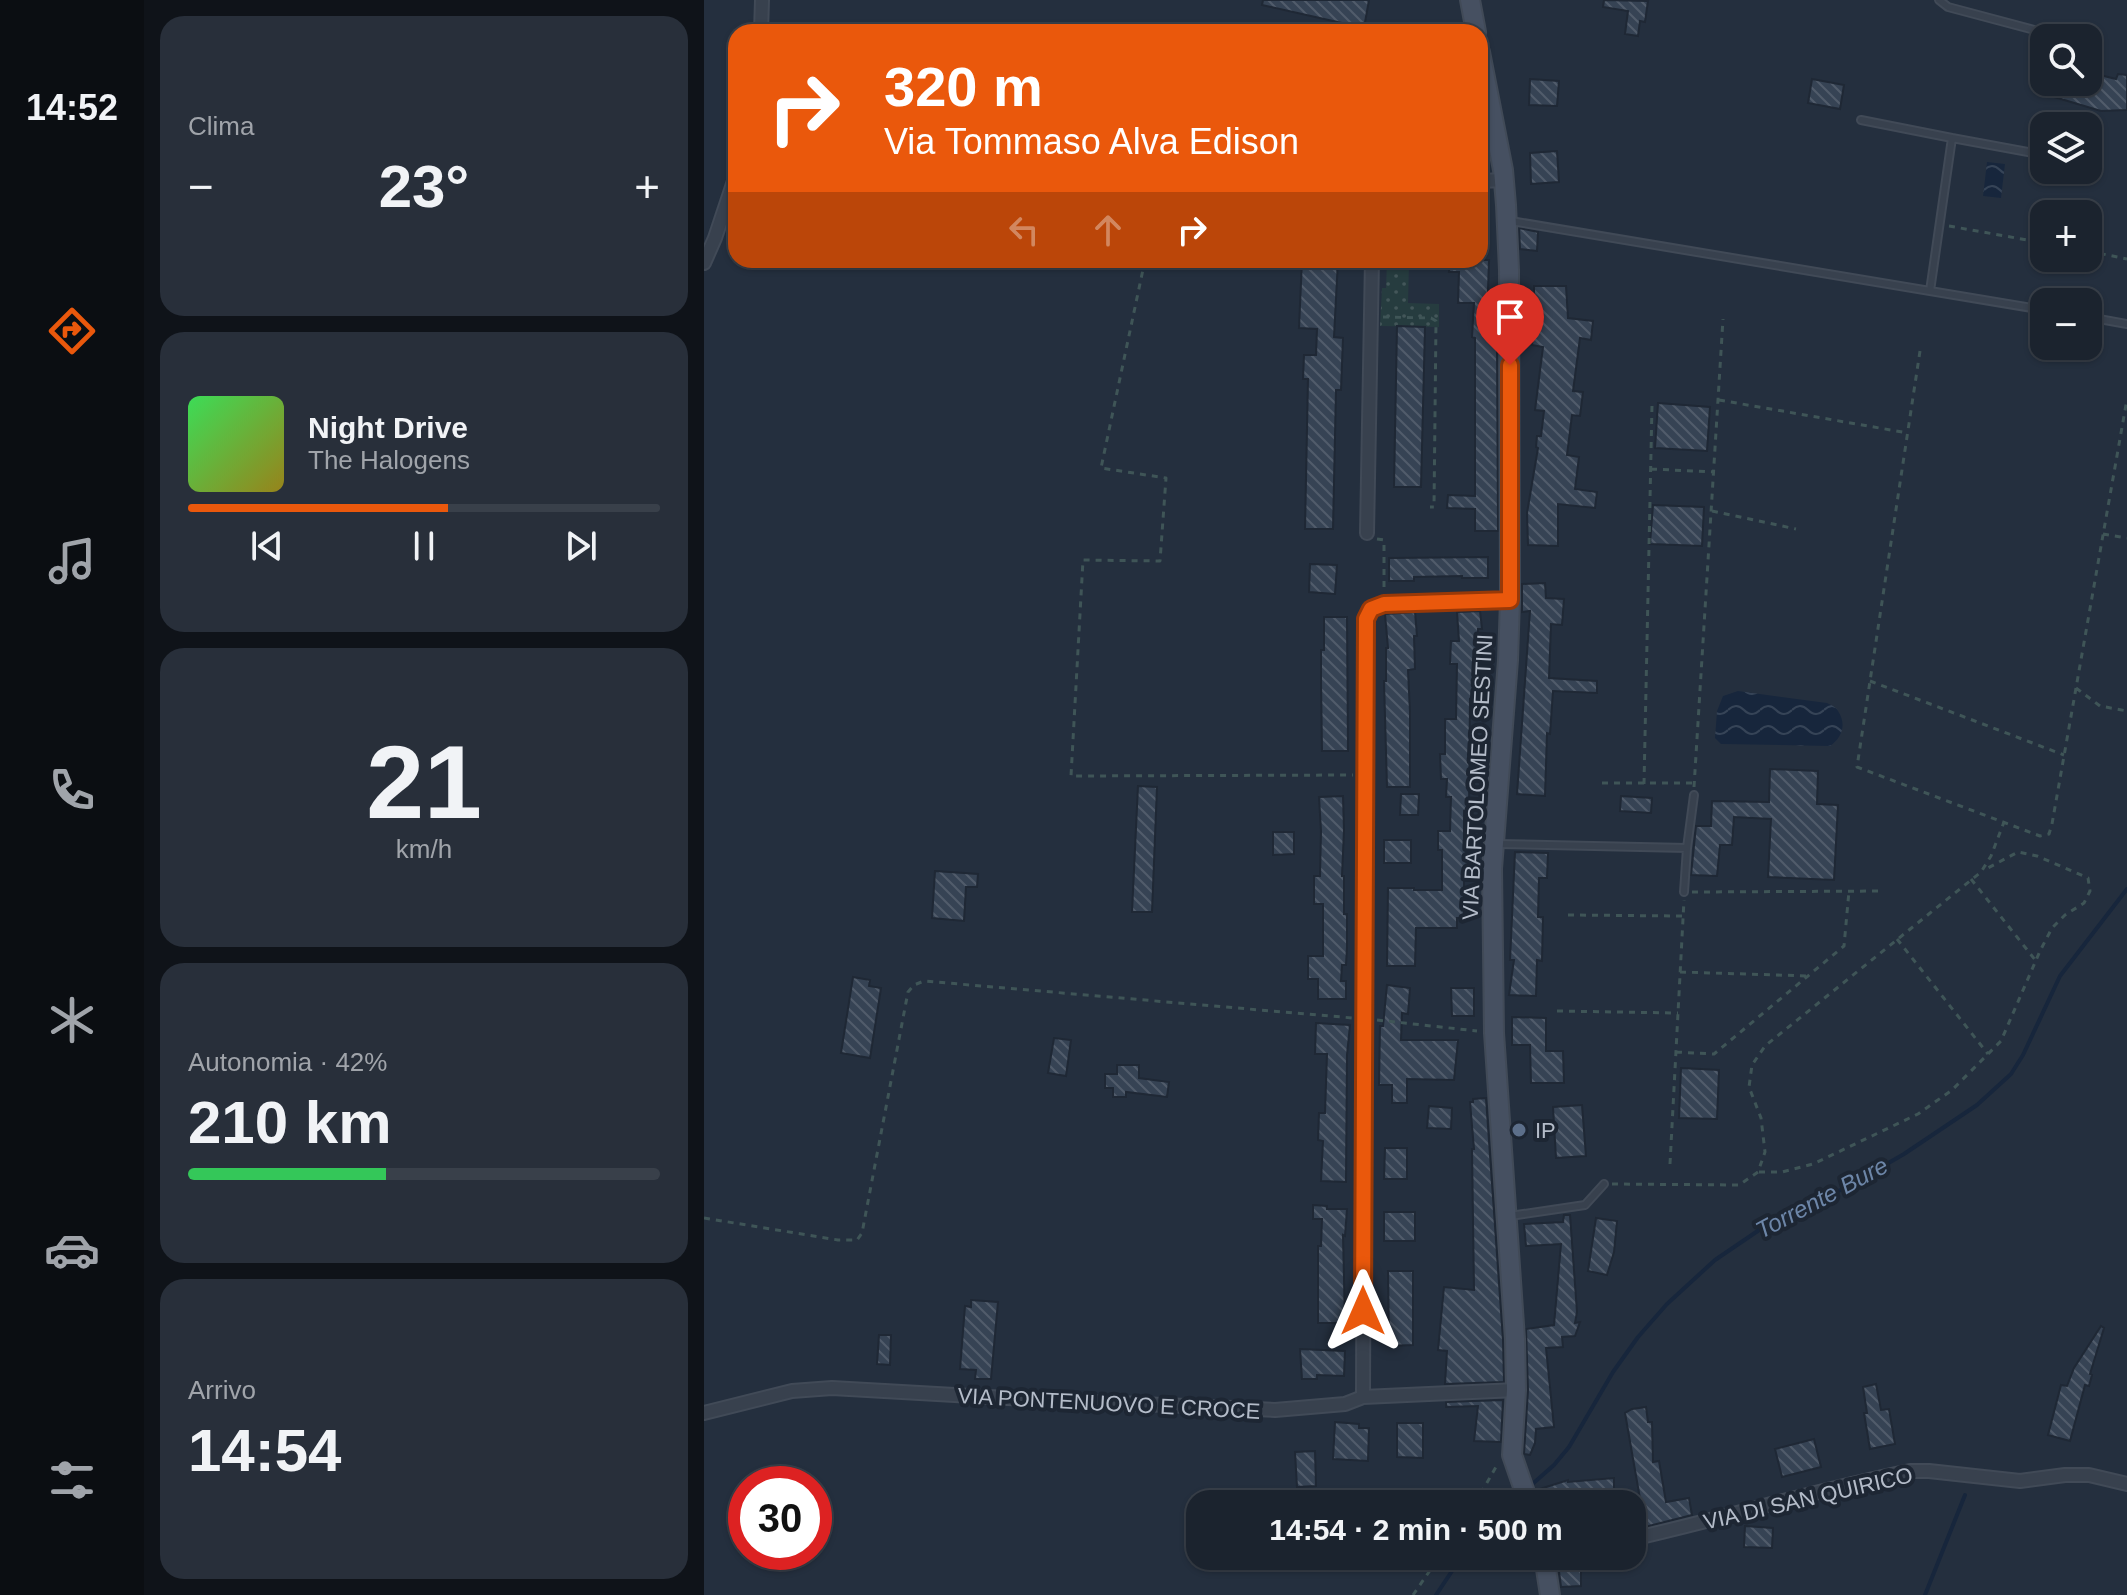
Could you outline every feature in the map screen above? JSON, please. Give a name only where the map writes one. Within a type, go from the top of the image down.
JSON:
[{"type":"main road","points":[[1470,0],[1474,24]]},
{"type":"main road","name":"VIA BARTOLOMEO SESTINI","points":[[1488,95],[1504,180],[1509,279],[1510,600],[1494,843],[1494,1033],[1514,1311],[1516,1390],[1512,1454],[1524,1490]]},
{"type":"main road","points":[[1546,1570],[1550,1595]]},
{"type":"street","points":[[761,24],[762,0]]},
{"type":"street","points":[[1488,181],[1504,180]]},
{"type":"street","points":[[704,263],[728,199]]},
{"type":"street","points":[[1367,533],[1372,268]]},
{"type":"street","points":[[1363,1397],[1365,626],[1371,609],[1384,604],[1510,600]]},
{"type":"street","name":"VIA PONTENUOVO E CROCE","points":[[704,1413],[792,1391],[832,1388],[1263,1410],[1345,1404],[1363,1397],[1516,1390]]},
{"type":"street","name":"VIA DI SAN QUIRICO","points":[[1646,1536],[1910,1471],[2020,1481],[2089,1475],[2127,1484]]},
{"type":"lane","points":[[1939,0],[1948,7],[2030,29]]},
{"type":"lane","points":[[1861,120],[2030,152]]},
{"type":"lane","points":[[1930,291],[1952,138]]},
{"type":"lane","points":[[1507,221],[2030,308]]},
{"type":"lane","points":[[2102,320],[2127,324]]},
{"type":"lane","points":[[1684,892],[1694,795]]},
{"type":"lane","points":[[1494,843],[1687,848]]},
{"type":"lane","points":[[1507,1217],[1585,1205],[1604,1184]]},
{"type":"path","points":[[1939,224],[2030,240]]},
{"type":"path","points":[[2102,254],[2127,259]]},
{"type":"path","points":[[1143,268],[1101,468],[1166,478],[1160,561],[1083,560],[1071,776],[1365,775]]},
{"type":"path","points":[[1371,316],[1431,318],[1436,321],[1434,507],[1430,507]]},
{"type":"path","points":[[1694,795],[1723,319]]},
{"type":"path","points":[[1920,351],[1857,767],[2040,836],[2049,834],[2052,824],[2127,399]]},
{"type":"path","points":[[1719,400],[1908,433]]},
{"type":"path","points":[[1644,784],[1652,405]]},
{"type":"path","points":[[1651,469],[1714,472]]},
{"type":"path","points":[[1712,511],[1796,529]]},
{"type":"path","points":[[1367,533],[1377,532],[1377,541],[1384,540],[1384,604]]},
{"type":"path","points":[[2103,534],[2127,538]]},
{"type":"path","points":[[1870,681],[2064,755]]},
{"type":"path","points":[[2076,688],[2100,706],[2127,711]]},
{"type":"path","points":[[1602,783],[1695,783]]},
{"type":"path","points":[[1981,872],[2004,822]]},
{"type":"path","points":[[1604,1184],[1739,1185],[1758,1172],[1782,1172],[1813,1164],[1918,1114],[1952,1090],[2001,1041],[2052,928],[2084,903],[2090,891],[2088,878],[2037,856],[2018,852],[1971,879],[1765,1046],[1752,1065],[1749,1087],[1761,1118],[1765,1152],[1758,1172]]},
{"type":"path","points":[[1971,879],[2036,961]]},
{"type":"path","points":[[1676,1052],[1714,1054],[1844,946],[1849,891]]},
{"type":"path","points":[[1670,1164],[1684,892],[1884,891]]},
{"type":"path","points":[[1568,915],[1683,916]]},
{"type":"path","points":[[1897,939],[1988,1054]]},
{"type":"path","points":[[1680,972],[1808,976]]},
{"type":"path","points":[[704,1218],[838,1240],[857,1240],[862,1233],[908,992],[924,981],[1494,1033]]},
{"type":"path","points":[[1557,1011],[1678,1013]]},
{"type":"path","points":[[1483,1490],[1499,1461],[1512,1454]]},
{"type":"path","points":[[1413,1595],[1430,1570]]},
{"type":"green space","points":[[1387,268],[1409,268],[1408,303],[1439,304],[1439,327],[1380,326],[1382,288],[1386,288]]},
{"type":"water","points":[[1987,162],[2005,164],[2001,198],[1983,196]]},
{"type":"water","points":[[1738,691],[1827,703],[1836,708],[1841,716],[1843,726],[1840,735],[1830,746],[1721,744],[1715,738],[1717,711],[1723,696]]},
{"type":"building","points":[[1263,0],[1369,0],[1365,24],[1346,24],[1262,5]]},
{"type":"building","points":[[1604,0],[1648,1],[1645,22],[1640,21],[1638,36],[1625,34],[1628,11],[1603,7]]},
{"type":"building","points":[[2118,74],[2127,75],[2127,110],[2101,111],[2051,96],[2102,96],[2102,76],[2116,79]]},
{"type":"building","points":[[1530,79],[1559,81],[1557,106],[1529,105]]},
{"type":"building","points":[[1812,79],[1844,85],[1840,109],[1808,103]]},
{"type":"building","points":[[1557,151],[1559,182],[1531,184],[1530,153]]},
{"type":"building","points":[[1519,228],[1538,232],[1537,251],[1520,249]]},
{"type":"building","points":[[1489,260],[1488,291],[1492,291],[1494,314],[1491,344],[1497,344],[1498,531],[1475,531],[1475,509],[1447,508],[1448,495],[1475,496],[1474,303],[1458,303],[1459,272],[1449,272],[1449,268],[1488,268]]},
{"type":"building","points":[[1302,268],[1338,268],[1334,337],[1343,338],[1341,390],[1336,390],[1333,529],[1305,529],[1308,379],[1303,379],[1304,355],[1316,355],[1317,329],[1299,328]]},
{"type":"building","points":[[1534,286],[1566,286],[1568,318],[1593,321],[1591,340],[1580,338],[1573,391],[1583,392],[1580,416],[1572,415],[1567,455],[1579,457],[1575,489],[1597,492],[1595,508],[1558,504],[1558,546],[1528,545],[1527,513],[1538,448],[1537,436],[1541,436],[1544,411],[1535,410],[1543,347],[1532,345],[1536,312]]},
{"type":"building","points":[[1397,326],[1425,327],[1421,487],[1394,487]]},
{"type":"building","points":[[1658,403],[1710,407],[1707,451],[1655,448]]},
{"type":"building","points":[[1653,505],[1704,507],[1702,546],[1650,544]]},
{"type":"building","points":[[1488,557],[1488,578],[1414,577],[1414,581],[1389,581],[1389,558]]},
{"type":"building","points":[[1310,564],[1337,565],[1335,594],[1309,592]]},
{"type":"building","points":[[1545,583],[1546,598],[1564,599],[1562,625],[1551,624],[1549,678],[1597,681],[1597,693],[1553,691],[1550,734],[1547,733],[1545,796],[1517,794],[1530,611],[1522,612],[1522,584]]},
{"type":"building","points":[[1480,611],[1482,629],[1478,629],[1478,672],[1481,672],[1481,689],[1477,689],[1477,700],[1470,699],[1469,812],[1464,811],[1468,873],[1464,873],[1464,918],[1457,918],[1457,928],[1416,928],[1415,966],[1387,966],[1388,888],[1442,890],[1442,850],[1438,850],[1438,831],[1450,831],[1451,797],[1446,797],[1447,779],[1441,779],[1440,754],[1445,754],[1445,719],[1456,719],[1457,664],[1450,664],[1451,641],[1459,641],[1457,612]]},
{"type":"building","points":[[1415,612],[1415,669],[1408,670],[1410,787],[1387,787],[1384,681],[1388,648],[1385,614]]},
{"type":"building","points":[[1324,617],[1347,617],[1348,751],[1322,751],[1321,650],[1324,650]]},
{"type":"building","points":[[1770,769],[1818,771],[1817,804],[1838,805],[1834,880],[1768,877],[1771,819],[1734,817],[1732,845],[1720,845],[1717,876],[1691,875],[1696,826],[1711,826],[1712,801],[1769,802]]},
{"type":"building","points":[[1138,786],[1157,787],[1152,912],[1132,912]]},
{"type":"building","points":[[1401,794],[1419,794],[1418,815],[1400,815]]},
{"type":"building","points":[[1343,796],[1342,876],[1347,947],[1341,981],[1346,981],[1346,999],[1318,999],[1318,979],[1308,979],[1308,956],[1323,956],[1323,904],[1314,904],[1314,876],[1320,876],[1319,797]]},
{"type":"building","points":[[1621,796],[1652,798],[1651,813],[1620,811]]},
{"type":"building","points":[[1273,832],[1294,832],[1294,854],[1273,855]]},
{"type":"building","points":[[1384,840],[1411,840],[1411,863],[1384,863]]},
{"type":"building","points":[[1515,852],[1548,853],[1547,878],[1539,878],[1538,917],[1543,917],[1542,961],[1537,960],[1536,996],[1509,995],[1514,960],[1510,960]]},
{"type":"building","points":[[935,871],[978,874],[977,887],[966,887],[964,921],[932,918]]},
{"type":"building","points":[[853,977],[870,980],[869,986],[881,988],[870,1058],[841,1053]]},
{"type":"building","points":[[1387,985],[1410,988],[1408,1014],[1402,1013],[1401,1040],[1458,1040],[1454,1080],[1407,1079],[1407,1103],[1392,1103],[1392,1085],[1379,1085],[1380,1026],[1383,1026]]},
{"type":"building","points":[[1451,988],[1474,988],[1474,1016],[1452,1016]]},
{"type":"building","points":[[1512,1017],[1546,1018],[1546,1051],[1563,1051],[1564,1083],[1531,1083],[1530,1045],[1512,1045]]},
{"type":"building","points":[[1316,1023],[1350,1025],[1346,1182],[1321,1181],[1323,1141],[1318,1140],[1319,1113],[1325,1113],[1327,1054],[1315,1054]]},
{"type":"building","points":[[1054,1038],[1071,1040],[1066,1076],[1048,1073]]},
{"type":"building","points":[[1117,1065],[1139,1065],[1139,1078],[1169,1082],[1167,1097],[1126,1092],[1126,1097],[1113,1097],[1113,1088],[1105,1088],[1105,1074],[1117,1074]]},
{"type":"building","points":[[1681,1068],[1719,1070],[1717,1119],[1679,1118]]},
{"type":"building","points":[[1486,1098],[1504,1382],[1445,1384],[1447,1351],[1438,1350],[1444,1287],[1474,1290],[1474,1149],[1470,1102]]},
{"type":"building","points":[[1582,1105],[1586,1156],[1556,1158],[1553,1107]]},
{"type":"building","points":[[1429,1106],[1452,1108],[1451,1129],[1427,1128]]},
{"type":"building","points":[[1385,1148],[1407,1148],[1407,1179],[1384,1179]]},
{"type":"building","points":[[1313,1205],[1347,1209],[1343,1235],[1345,1323],[1318,1323],[1318,1246],[1321,1246],[1322,1219],[1313,1219]]},
{"type":"building","points":[[1384,1212],[1415,1212],[1415,1241],[1384,1241]]},
{"type":"building","points":[[1564,1215],[1570,1215],[1577,1312],[1575,1323],[1580,1322],[1575,1336],[1562,1337],[1563,1347],[1546,1348],[1554,1427],[1536,1429],[1530,1455],[1524,1454],[1528,1390],[1526,1329],[1554,1325],[1561,1244],[1526,1246],[1524,1224],[1563,1222]]},
{"type":"building","points":[[1596,1218],[1617,1221],[1614,1252],[1607,1275],[1588,1271]]},
{"type":"building","points":[[1388,1271],[1413,1271],[1413,1345],[1389,1346]]},
{"type":"building","points":[[971,1300],[998,1302],[991,1379],[975,1379],[976,1370],[960,1369],[965,1306],[971,1307]]},
{"type":"building","points":[[2101,1326],[2104,1328],[2092,1375],[2089,1386],[2085,1385],[2070,1441],[2048,1435],[2061,1385],[2067,1386],[2074,1368]]},
{"type":"building","points":[[879,1335],[891,1335],[890,1365],[877,1364]]},
{"type":"building","points":[[1300,1349],[1345,1351],[1344,1376],[1317,1375],[1317,1379],[1302,1379]]},
{"type":"building","points":[[1876,1384],[1881,1410],[1889,1409],[1895,1444],[1870,1449],[1863,1387]]},
{"type":"building","points":[[1503,1400],[1501,1442],[1474,1441],[1478,1406],[1446,1407],[1446,1402]]},
{"type":"building","points":[[1646,1407],[1648,1422],[1652,1422],[1653,1462],[1659,1461],[1666,1502],[1689,1498],[1692,1515],[1646,1527],[1646,1490],[1639,1490],[1625,1413]]},
{"type":"building","points":[[1335,1422],[1369,1428],[1368,1461],[1333,1459]]},
{"type":"building","points":[[1397,1423],[1423,1423],[1423,1458],[1397,1457]]},
{"type":"building","points":[[1814,1439],[1821,1467],[1782,1477],[1775,1449]]},
{"type":"building","points":[[1315,1451],[1316,1486],[1297,1487],[1295,1452]]},
{"type":"building","points":[[1614,1478],[1614,1490],[1540,1489],[1568,1482]]},
{"type":"building","points":[[1745,1526],[1773,1528],[1772,1548],[1744,1547]]},
{"type":"building","points":[[1559,1570],[1623,1570],[1581,1571],[1581,1586],[1561,1587]]},
{"type":"waterway","name":"Torrente Bure","points":[[1529,1487],[1569,1447],[1613,1372],[1638,1337],[1667,1304],[1715,1260],[1768,1224],[1847,1187],[1904,1154],[1977,1105],[2011,1074],[2060,976],[2127,889]]},
{"type":"waterway","points":[[1925,1595],[1965,1495]]},
{"type":"waterway","name":"Torrente Bure","points":[[1436,1595],[1453,1570]]},
{"type":"place","name":"IP","points":[[1519,1130]]},
{"type":"route","points":[[1363,1311],[1366,619],[1371,609],[1384,604],[1510,600],[1510,365]]}]
